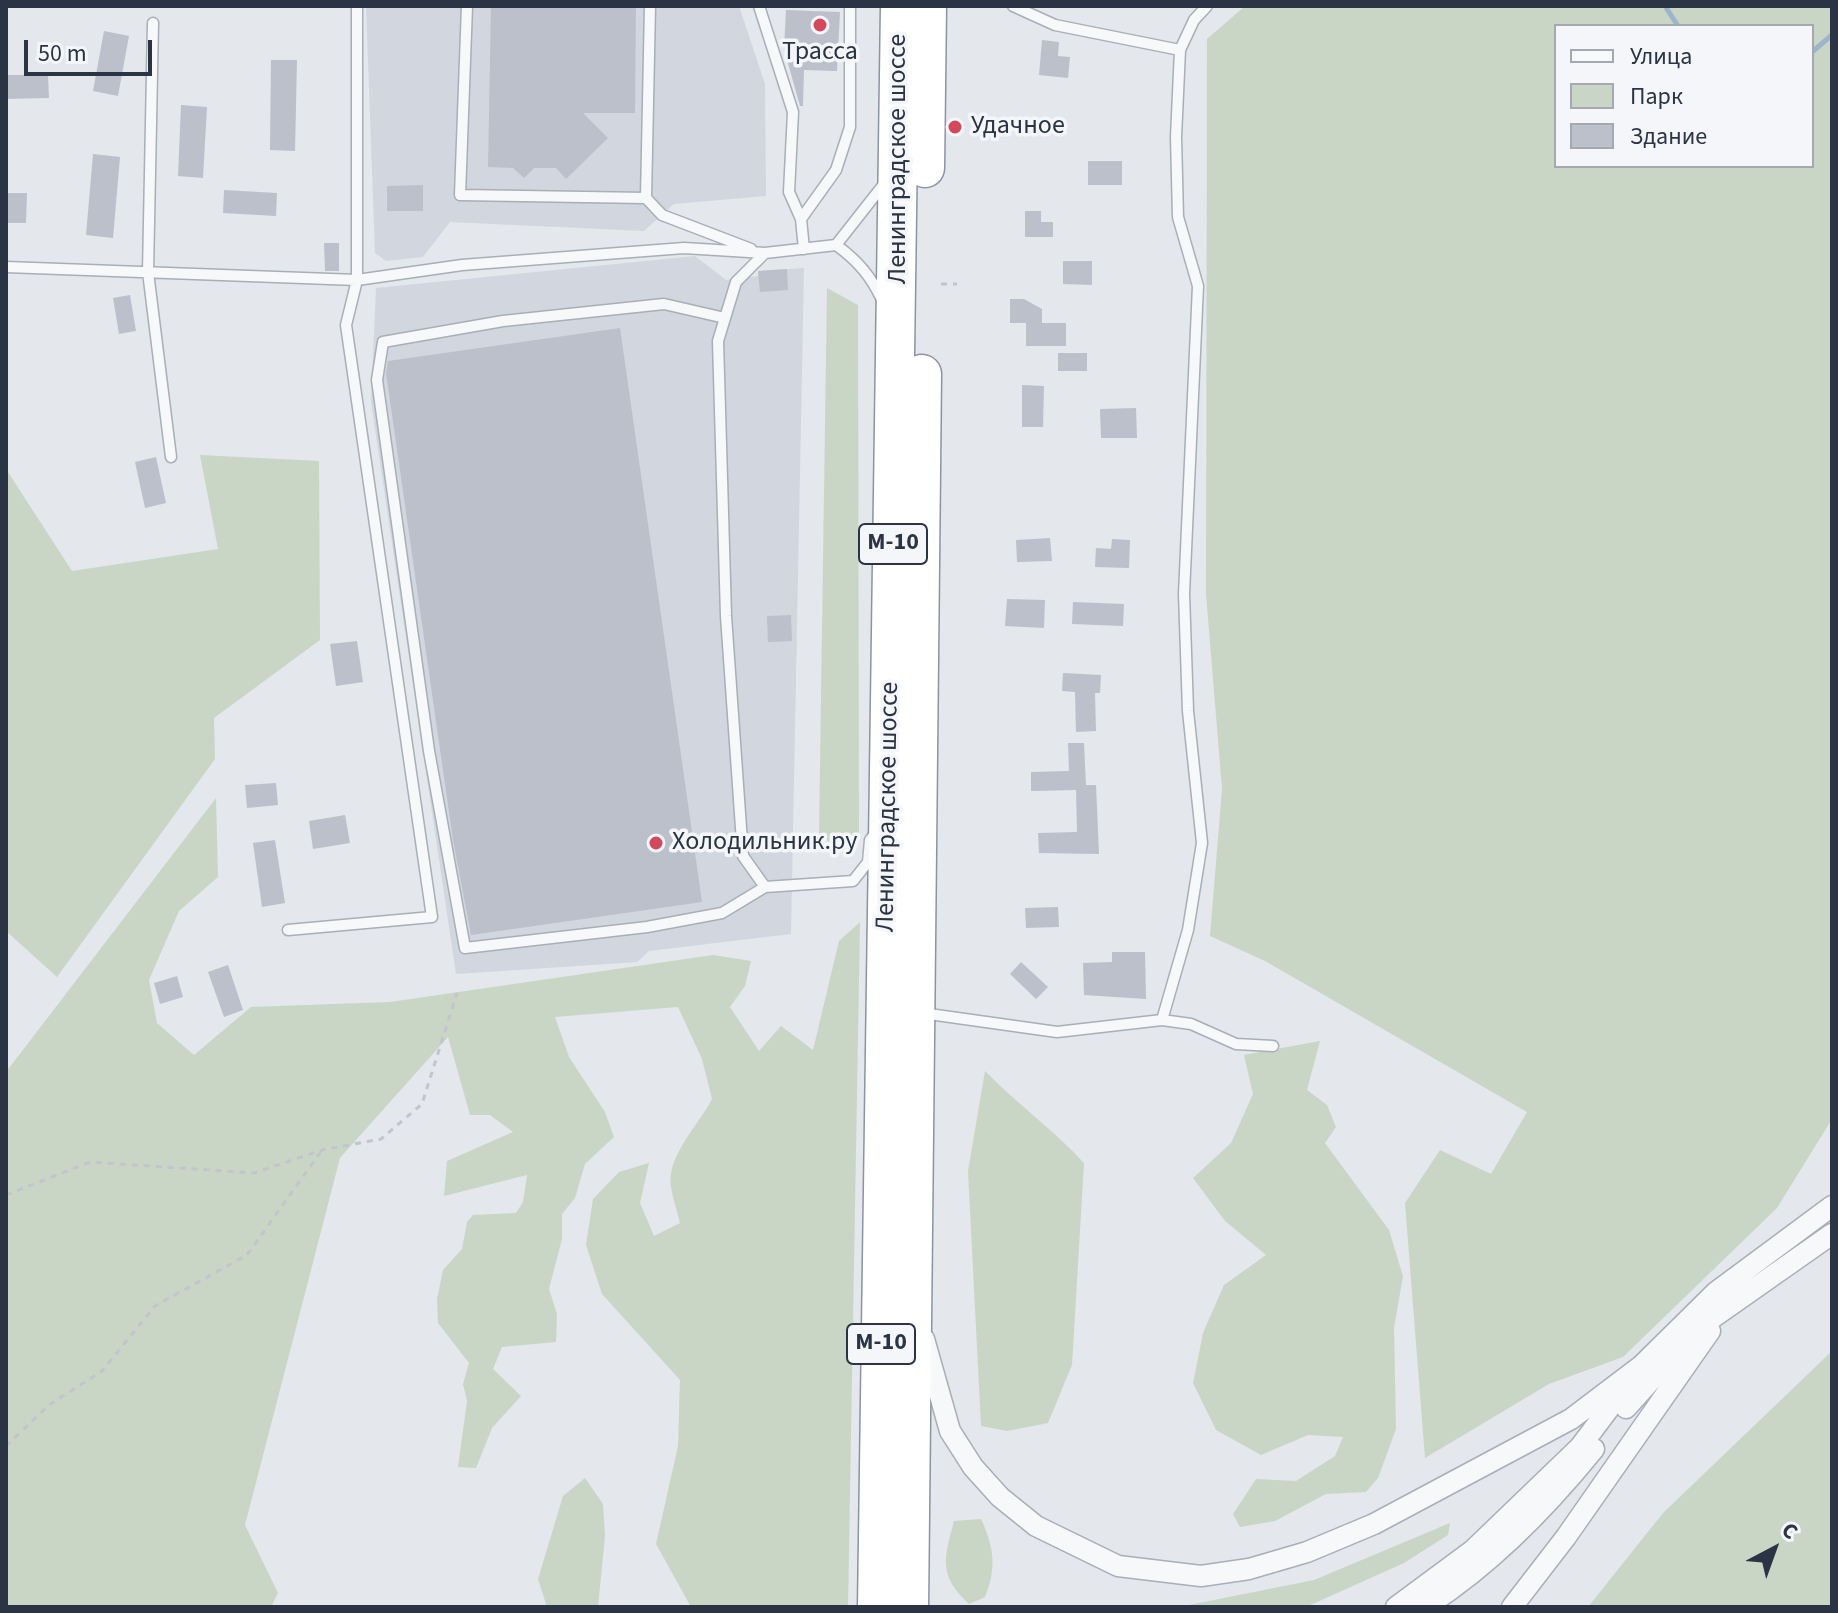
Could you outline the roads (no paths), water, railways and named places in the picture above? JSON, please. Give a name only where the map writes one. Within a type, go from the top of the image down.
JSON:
[{"type":"highway","name":"Ленинградское шоссе","points":[[877,1607],[900,6]]},
{"type":"highway","name":"Ленинградское шоссе","points":[[909,1607],[927,6]]},
{"type":"street","points":[[913,1303],[950,1431],[973,1467],[1000,1497],[1036,1526],[1118,1566],[1201,1576],[1249,1569],[1307,1552],[1374,1524],[1571,1419],[1641,1366],[1716,1292],[1832,1206]]},
{"type":"street","points":[[1425,1607],[1485,1560],[1575,1472],[1648,1380],[1698,1328],[1832,1234]]},
{"type":"street","points":[[1512,1607],[1566,1537],[1710,1331],[1745,1296]]},
{"type":"street","points":[[1396,1607],[1473,1550],[1580,1447],[1641,1366]]},
{"type":"lane","points":[[288,930],[432,917],[346,325],[357,280],[357,6]]},
{"type":"lane","points":[[467,6],[460,195],[646,198]]},
{"type":"lane","points":[[650,6],[646,198],[662,215],[765,253]]},
{"type":"lane","points":[[759,6],[793,112],[789,192],[801,219],[804,249]]},
{"type":"lane","points":[[801,219],[836,170],[845,149],[850,127],[850,6]]},
{"type":"lane","points":[[1013,6],[1055,25],[1180,50]]},
{"type":"lane","points":[[1162,1020],[1188,930],[1202,843],[1188,711],[1184,594],[1198,286],[1178,217],[1180,50],[1194,20],[1207,6]]},
{"type":"lane","points":[[153,23],[148,272],[171,457]]},
{"type":"lane","points":[[836,245],[876,196],[899,157]]},
{"type":"lane","points":[[6,267],[357,280],[462,265],[684,248],[765,253],[836,245],[855,259],[874,283],[897,335]]},
{"type":"lane","points":[[765,253],[736,282],[718,341],[726,616],[743,856],[765,887]]},
{"type":"lane","points":[[725,318],[664,304],[488,323],[383,342],[377,380],[429,751],[465,948],[647,927],[722,913],[765,887],[853,881],[868,862],[870,840],[889,820]]},
{"type":"lane","points":[[916,1012],[1057,1032],[1162,1020],[1191,1024],[1236,1044],[1273,1046]]},
{"type":"waterway","points":[[1665,6],[1677,24]]},
{"type":"waterway","points":[[1814,50],[1832,35]]},
{"type":"place","name":"Трасса","points":[[820,25]]},
{"type":"place","name":"Удачное","points":[[955,127]]},
{"type":"place","name":"Холодильник.ру","points":[[656,843]]}]
